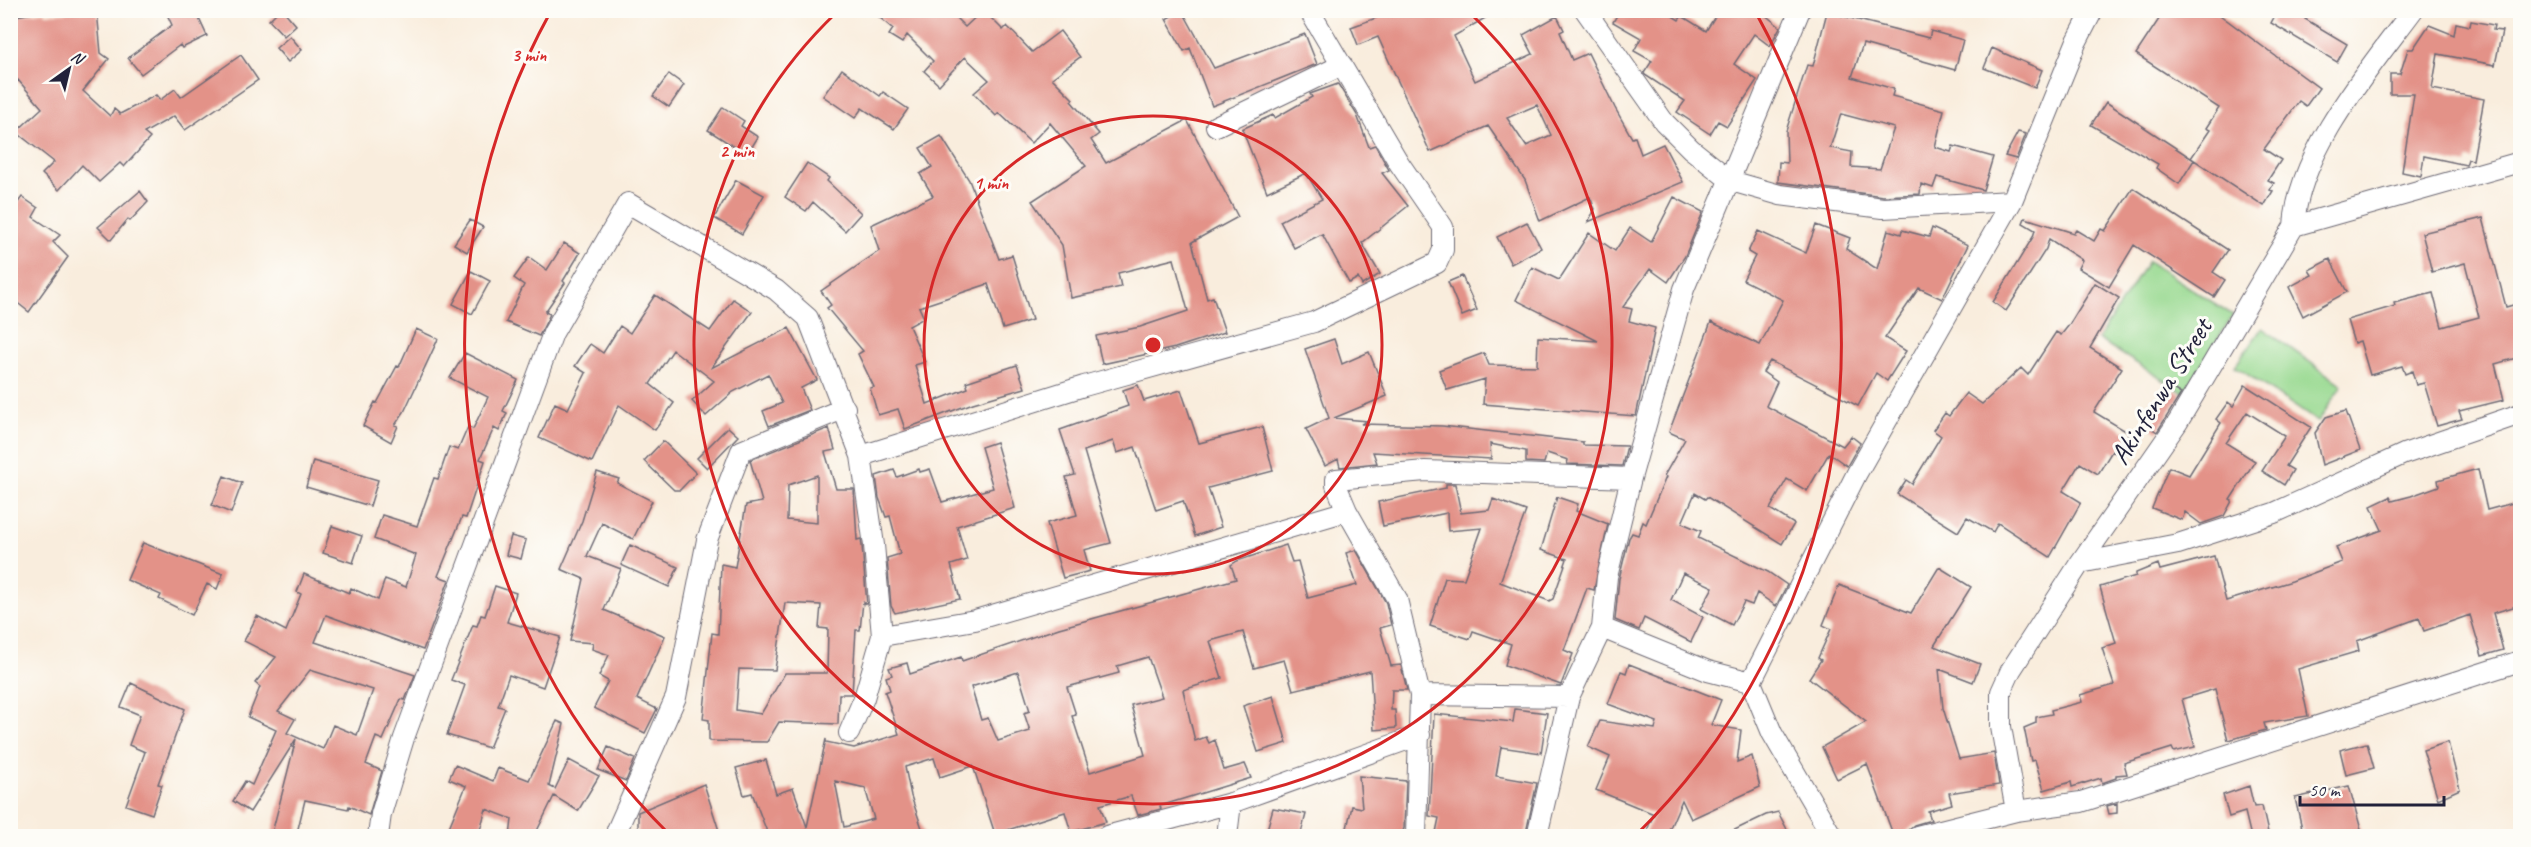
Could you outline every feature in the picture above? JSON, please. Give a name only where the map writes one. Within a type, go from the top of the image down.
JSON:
[{"type":"street","points":[[861,456],[1084,386],[1314,322],[1437,263],[1443,249],[1443,227],[1399,163],[1309,10]]},
{"type":"street","points":[[1585,10],[1664,122],[1691,149],[1731,180],[1780,195],[1882,208],[2012,201]]},
{"type":"street","points":[[1537,837],[1569,697],[1602,628],[1606,577],[1684,289],[1800,10]]},
{"type":"street","points":[[1832,837],[1772,733],[1751,682],[1857,472],[2012,201],[2076,43],[2093,10]]},
{"type":"street","name":"Akinfenwa Street","points":[[2016,811],[2001,727],[2001,692],[2011,670],[2080,563],[2178,422],[2294,226],[2295,213],[2307,175],[2339,110],[2413,10]]},
{"type":"street","points":[[1216,126],[1342,65]]},
{"type":"street","points":[[2294,226],[2520,162]]},
{"type":"street","points":[[378,837],[381,814],[404,738],[553,333],[628,203],[776,290],[808,318],[845,408],[861,456],[874,545],[882,636],[864,698],[849,733]]},
{"type":"street","points":[[617,837],[617,830],[675,697],[707,540],[741,451],[845,408]]},
{"type":"street","points":[[2080,563],[2178,544],[2274,513],[2404,454],[2520,414]]},
{"type":"street","points":[[1416,837],[1420,695],[1397,599],[1347,511],[1335,485],[1336,479],[1425,471],[1631,478]]},
{"type":"street","points":[[882,636],[975,620],[1347,511]]},
{"type":"street","points":[[1602,628],[1708,671],[1751,682]]},
{"type":"street","points":[[1917,837],[2016,811],[2081,802],[2520,661]]},
{"type":"street","points":[[1420,695],[1569,697]]},
{"type":"street","points":[[1107,837],[1231,803],[1420,735]]},
{"type":"street","points":[[1227,837],[1231,803]]},
{"type":"green space","points":[[2148,261],[2233,315],[2184,393],[2098,339]]},
{"type":"green space","points":[[2262,328],[2342,385],[2318,422],[2235,366]]},
{"type":"building","points":[[97,10],[101,53],[109,59],[83,91],[110,116],[114,109],[120,114],[156,95],[160,100],[175,89],[181,97],[241,55],[258,80],[185,130],[174,116],[144,133],[150,138],[124,167],[120,163],[99,182],[82,165],[59,190],[42,174],[54,162],[16,132],[42,108],[18,80],[10,89],[10,17],[45,11],[46,14]]},
{"type":"building","points":[[165,10],[195,10],[207,36],[182,48],[180,45],[141,74],[128,58],[172,25]]},
{"type":"building","points":[[279,10],[283,10],[296,25],[284,36],[269,20]]},
{"type":"building","points":[[871,10],[948,10],[965,27],[983,10],[1003,30],[1007,26],[1032,52],[1060,31],[1080,57],[1052,78],[1073,99],[1071,101],[1099,134],[1091,140],[1106,163],[1187,120],[1238,217],[1192,242],[1207,299],[1213,297],[1225,332],[1175,348],[1102,364],[1096,336],[1140,327],[1188,311],[1174,259],[1118,273],[1121,287],[1071,298],[1062,245],[1032,201],[1086,166],[1050,123],[1031,143],[999,113],[996,116],[974,93],[989,80],[965,57],[939,85],[924,71],[933,61],[907,35],[902,43],[889,35],[893,29]]},
{"type":"building","points":[[1182,10],[1214,68],[1305,34],[1317,64],[1212,106],[1190,48],[1184,51],[1166,19]]},
{"type":"building","points":[[1373,10],[1499,10],[1454,36],[1475,81],[1533,54],[1523,35],[1557,16],[1564,30],[1560,32],[1572,60],[1588,53],[1615,108],[1632,138],[1635,137],[1641,154],[1663,144],[1683,182],[1588,222],[1595,209],[1590,197],[1540,221],[1525,180],[1488,126],[1430,152],[1378,37],[1358,45],[1351,27],[1376,18]],"holes":[[[1537,105],[1551,135],[1526,146],[1507,118]]]},
{"type":"building","points":[[1620,10],[1663,10],[1679,20],[1682,16],[1706,31],[1719,10],[1759,10],[1780,27],[1770,46],[1754,34],[1734,64],[1757,80],[1727,126],[1718,121],[1710,134],[1677,112],[1685,101],[1645,75],[1652,61],[1634,51],[1641,38],[1613,22]]},
{"type":"building","points":[[2165,10],[2213,10],[2319,88],[2306,106],[2299,101],[2264,149],[2281,160],[2268,180],[2274,183],[2270,190],[2273,191],[2264,206],[2191,158],[2210,130],[2206,128],[2219,108],[2136,54]]},
{"type":"building","points":[[2278,10],[2310,10],[2305,19],[2347,44],[2337,62],[2271,23]]},
{"type":"building","points":[[1827,12],[1929,38],[1931,31],[1963,40],[1955,70],[1863,44],[1852,77],[1894,89],[1892,96],[1944,110],[1935,147],[1951,152],[1953,146],[1993,157],[1983,190],[1937,177],[1933,188],[1921,184],[1920,194],[1883,196],[1778,182],[1779,162],[1787,163],[1786,131],[1807,65],[1813,66]],"holes":[[[1841,114],[1894,128],[1880,169],[1851,167],[1852,152],[1830,148]]]},
{"type":"building","points":[[2471,21],[2494,25],[2493,30],[2502,31],[2495,65],[2438,54],[2432,89],[2484,99],[2473,160],[2468,159],[2466,165],[2424,156],[2421,176],[2402,172],[2414,94],[2390,94],[2390,74],[2400,74],[2408,49],[2413,49],[2429,25],[2454,35],[2456,23],[2470,26]]},
{"type":"building","points":[[290,36],[302,50],[288,62],[276,48]]},
{"type":"building","points":[[1992,48],[2042,70],[2035,88],[1984,68]]},
{"type":"building","points":[[842,69],[880,96],[883,92],[908,109],[894,129],[862,108],[855,118],[823,96]]},
{"type":"building","points":[[669,74],[684,85],[669,107],[653,96]]},
{"type":"building","points":[[1338,84],[1357,115],[1369,147],[1375,145],[1389,170],[1382,173],[1408,206],[1362,243],[1380,274],[1362,285],[1358,278],[1349,283],[1322,234],[1294,248],[1280,221],[1322,199],[1306,173],[1267,192],[1242,129],[1273,115],[1275,118],[1312,97],[1310,94]]},
{"type":"building","points":[[2106,102],[2194,160],[2179,184],[2156,168],[2158,164],[2091,125]]},
{"type":"building","points":[[723,107],[744,121],[741,126],[758,137],[747,155],[708,130]]},
{"type":"building","points":[[2018,132],[2026,134],[2016,159],[2005,156]]},
{"type":"building","points":[[941,136],[969,180],[999,259],[1012,255],[1032,320],[1003,329],[988,284],[919,307],[924,318],[909,326],[925,362],[915,365],[927,404],[968,388],[966,382],[1017,365],[1025,388],[973,403],[905,429],[898,409],[878,415],[870,388],[874,387],[858,354],[863,351],[827,308],[831,305],[821,291],[879,251],[871,225],[933,196],[920,174],[932,167],[920,148]]},
{"type":"building","points":[[807,163],[829,178],[827,181],[861,213],[845,231],[813,202],[806,211],[785,197]]},
{"type":"building","points":[[736,180],[764,195],[742,234],[714,218]]},
{"type":"building","points":[[2133,188],[2228,250],[2213,272],[2225,280],[2214,297],[2134,245],[2109,287],[2078,268],[2082,260],[2049,239],[2046,249],[2006,311],[1993,302],[2033,237],[2035,230],[2023,223],[2025,218],[2074,233],[2076,230],[2094,241],[2101,229],[2105,231]]},
{"type":"building","points":[[140,191],[148,202],[130,221],[128,219],[111,240],[98,227]]},
{"type":"building","points":[[22,197],[38,208],[33,217],[60,235],[53,242],[68,257],[29,312],[10,297],[10,213]]},
{"type":"building","points":[[1674,197],[1703,212],[1685,256],[1668,282],[1650,269],[1623,307],[1632,309],[1629,321],[1655,328],[1636,416],[1483,404],[1485,379],[1447,390],[1439,370],[1484,353],[1489,365],[1537,366],[1538,337],[1598,341],[1516,300],[1532,267],[1559,280],[1589,233],[1615,251],[1630,228],[1651,242]]},
{"type":"building","points":[[2483,218],[2506,307],[2520,303],[2520,357],[2495,364],[2504,400],[2459,411],[2462,419],[2437,426],[2424,383],[2416,385],[2412,371],[2405,374],[2402,366],[2370,375],[2360,341],[2354,343],[2347,320],[2395,306],[2394,303],[2433,293],[2442,327],[2479,317],[2465,263],[2432,272],[2422,233]]},
{"type":"building","points":[[470,220],[483,227],[467,252],[454,244]]},
{"type":"building","points":[[1527,222],[1541,248],[1511,264],[1497,237]]},
{"type":"building","points":[[1816,225],[1850,238],[1846,249],[1877,269],[1888,230],[1901,234],[1902,230],[1929,237],[1932,228],[1968,245],[1942,299],[1919,288],[1885,338],[1906,351],[1887,381],[1876,373],[1858,406],[1770,361],[1763,372],[1777,382],[1766,406],[1843,446],[1851,436],[1860,443],[1847,466],[1829,453],[1807,491],[1787,479],[1770,509],[1794,524],[1782,544],[1707,497],[1705,499],[1695,493],[1682,523],[1701,531],[1698,538],[1768,572],[1787,585],[1776,606],[1757,593],[1752,605],[1744,602],[1732,625],[1701,609],[1713,587],[1683,573],[1671,600],[1703,617],[1691,642],[1644,618],[1639,630],[1615,620],[1619,579],[1629,538],[1632,533],[1638,535],[1643,522],[1646,524],[1666,477],[1664,476],[1685,439],[1669,432],[1711,322],[1760,345],[1783,300],[1743,280],[1755,256],[1748,252],[1758,231],[1806,253]]},
{"type":"building","points":[[564,243],[580,253],[563,281],[565,283],[545,312],[550,314],[539,336],[506,322],[524,285],[514,278],[529,257],[547,270]]},
{"type":"building","points":[[2330,259],[2347,292],[2303,316],[2289,287],[2312,275],[2309,270]]},
{"type":"building","points":[[471,271],[490,281],[472,314],[453,304]]},
{"type":"building","points":[[1462,276],[1477,310],[1462,316],[1448,282]]},
{"type":"building","points":[[2095,283],[2119,298],[2090,348],[2122,368],[2094,412],[2129,433],[2117,454],[2112,451],[2098,474],[2080,463],[2063,491],[2081,502],[2050,557],[1998,523],[1993,532],[1967,517],[1958,532],[1897,494],[1906,480],[1912,484],[1941,436],[1933,430],[1945,413],[1949,416],[1966,393],[1982,404],[2021,368],[2028,375],[2056,332],[2061,335],[2069,325]]},
{"type":"building","points":[[655,295],[710,331],[733,299],[752,312],[711,368],[789,328],[817,380],[801,388],[810,410],[769,426],[763,411],[782,403],[768,374],[733,392],[706,416],[692,401],[714,381],[673,350],[650,384],[674,403],[655,430],[619,405],[592,462],[539,438],[555,403],[568,409],[586,373],[575,366],[590,344],[603,353],[620,326],[630,333]]},
{"type":"building","points":[[416,329],[438,339],[404,412],[395,425],[398,426],[391,442],[363,426],[375,402],[377,403],[397,366],[399,367]]},
{"type":"building","points":[[1334,339],[1342,364],[1369,352],[1387,396],[1334,418],[1368,421],[1361,424],[1442,426],[1583,442],[1583,445],[1627,446],[1622,466],[1567,464],[1568,460],[1547,453],[1544,463],[1526,462],[1526,451],[1490,444],[1491,459],[1373,452],[1377,463],[1340,467],[1338,459],[1325,466],[1306,429],[1329,418],[1305,349]]},
{"type":"building","points":[[465,353],[518,380],[503,411],[507,413],[499,431],[494,428],[480,459],[485,461],[466,518],[462,517],[438,576],[449,580],[423,650],[326,615],[315,642],[415,675],[405,700],[401,699],[383,740],[376,737],[366,764],[382,771],[369,815],[349,806],[348,809],[305,800],[296,837],[271,837],[296,739],[250,812],[233,801],[245,781],[252,785],[276,730],[248,717],[260,687],[255,683],[276,657],[244,641],[257,616],[286,631],[301,594],[297,592],[304,574],[349,593],[351,588],[378,600],[385,579],[406,587],[416,555],[374,539],[382,515],[417,526],[434,478],[438,479],[449,447],[458,450],[468,427],[473,429],[488,397],[450,378]],"holes":[[[310,670],[373,690],[357,735],[333,725],[323,749],[287,733],[295,719],[278,711]]]},
{"type":"building","points":[[1138,385],[1144,401],[1181,390],[1199,443],[1262,427],[1273,471],[1208,488],[1221,527],[1195,536],[1183,501],[1156,510],[1135,447],[1117,453],[1113,441],[1084,451],[1111,543],[1084,550],[1090,571],[1063,578],[1047,523],[1077,515],[1066,477],[1075,475],[1060,430],[1128,406],[1123,390]]},
{"type":"building","points":[[2245,385],[2311,427],[2286,466],[2293,470],[2284,485],[2262,471],[2285,436],[2247,412],[2226,443],[2255,461],[2230,500],[2232,501],[2224,516],[2201,524],[2185,512],[2182,520],[2152,508],[2169,467],[2189,475],[2221,423],[2216,419],[2228,402],[2233,406]]},
{"type":"building","points":[[2168,386],[2181,394],[2157,432],[2144,423]]},
{"type":"building","points":[[2346,411],[2360,450],[2322,465],[2315,433],[2326,417]]},
{"type":"building","points":[[728,427],[738,436],[707,468],[697,458]]},
{"type":"building","points":[[829,428],[835,450],[825,452],[836,489],[854,489],[857,540],[861,539],[867,605],[863,602],[860,630],[856,630],[852,694],[839,694],[838,724],[779,722],[767,742],[709,741],[709,720],[703,719],[712,633],[718,634],[721,564],[735,567],[746,505],[762,502],[750,460]],"holes":[[[817,475],[817,523],[787,520],[788,485]],[[785,603],[821,605],[819,628],[828,629],[827,673],[785,673],[761,714],[736,710],[739,669],[775,670]]]},
{"type":"building","points":[[663,441],[696,473],[680,490],[674,490],[644,461]]},
{"type":"building","points":[[996,442],[1015,508],[957,526],[967,560],[951,565],[960,599],[895,613],[891,606],[887,558],[900,554],[890,516],[886,517],[879,498],[876,476],[894,470],[897,477],[919,469],[920,472],[930,469],[942,502],[993,488],[981,447]]},
{"type":"building","points":[[313,461],[378,480],[370,506],[306,487]]},
{"type":"building","points":[[2478,469],[2487,510],[2520,501],[2520,605],[2493,613],[2503,650],[2482,656],[2470,615],[2424,631],[2419,618],[2357,641],[2359,651],[2298,669],[2308,716],[2264,723],[2266,730],[2228,740],[2215,689],[2182,699],[2195,747],[2174,752],[2172,748],[2124,763],[2127,774],[2116,775],[2116,778],[2102,783],[2101,778],[2072,787],[2071,782],[2044,790],[2035,760],[2031,761],[2024,728],[2036,723],[2036,717],[2052,714],[2051,710],[2082,702],[2080,695],[2114,685],[2102,648],[2116,643],[2100,587],[2136,576],[2136,573],[2158,564],[2160,570],[2214,556],[2226,601],[2292,581],[2342,562],[2336,547],[2382,530],[2371,506],[2390,497],[2392,501],[2411,496],[2439,486],[2438,480]]},
{"type":"building","points":[[597,472],[619,479],[617,483],[652,501],[633,539],[602,523],[587,556],[621,569],[604,610],[665,636],[637,699],[657,709],[645,733],[594,708],[608,681],[599,676],[609,655],[592,649],[593,643],[570,641],[584,579],[561,569],[582,521]]},
{"type":"building","points":[[224,476],[242,483],[231,513],[212,505]]},
{"type":"building","points":[[1446,484],[1455,484],[1461,513],[1489,510],[1493,499],[1526,511],[1500,582],[1549,601],[1553,599],[1567,559],[1541,550],[1557,497],[1578,504],[1576,511],[1608,524],[1594,590],[1587,588],[1564,650],[1573,654],[1561,685],[1505,665],[1511,644],[1473,631],[1470,639],[1430,626],[1445,578],[1464,579],[1482,528],[1448,531],[1447,513],[1383,526],[1378,502],[1446,488]]},
{"type":"building","points":[[332,526],[362,536],[353,563],[323,553]]},
{"type":"building","points":[[511,536],[526,540],[521,559],[506,555]]},
{"type":"building","points":[[143,543],[223,574],[217,589],[207,584],[192,615],[159,599],[161,595],[127,580]]},
{"type":"building","points":[[630,545],[678,567],[669,587],[621,565]]},
{"type":"building","points":[[1286,545],[1292,562],[1298,561],[1308,598],[1357,585],[1346,553],[1356,550],[1386,603],[1391,625],[1380,628],[1391,666],[1401,665],[1407,690],[1392,690],[1391,710],[1395,710],[1396,728],[1374,730],[1370,671],[1293,690],[1284,660],[1254,668],[1243,632],[1210,641],[1222,678],[1183,690],[1195,741],[1206,737],[1209,743],[1215,740],[1224,770],[1245,764],[1251,778],[1160,806],[1161,809],[1138,815],[1131,796],[1100,805],[1106,822],[1071,832],[1065,812],[995,834],[973,766],[940,777],[934,758],[905,767],[911,796],[925,837],[769,837],[752,793],[744,795],[736,768],[766,760],[776,794],[793,788],[807,827],[826,739],[826,742],[854,748],[899,734],[885,692],[890,690],[886,677],[892,675],[889,668],[907,663],[910,674],[961,657],[962,661],[1059,628],[1236,579],[1231,565]],"holes":[[[1148,657],[1162,697],[1131,705],[1145,755],[1090,772],[1072,716],[1076,715],[1067,687],[1119,673],[1117,666]],[[1018,672],[1030,711],[1024,713],[1030,731],[998,741],[988,718],[981,720],[971,687]],[[835,781],[865,788],[874,819],[844,827]]]},
{"type":"building","points":[[1939,567],[1971,587],[1934,646],[1980,664],[1973,682],[1939,669],[1943,708],[1959,759],[1994,753],[1999,785],[1949,793],[1952,804],[1928,811],[1931,820],[1914,825],[1905,833],[1894,837],[1867,764],[1837,779],[1822,747],[1866,722],[1809,678],[1821,660],[1818,658],[1831,629],[1823,625],[1839,585],[1911,613]]},
{"type":"building","points":[[495,586],[516,593],[507,622],[560,637],[543,687],[509,675],[498,706],[505,708],[489,748],[447,735],[465,685],[451,680],[473,625],[477,626],[481,615],[485,616]]},
{"type":"building","points":[[1629,664],[1721,700],[1711,725],[1741,730],[1737,762],[1752,756],[1760,787],[1691,819],[1682,800],[1666,837],[1644,837],[1654,814],[1596,790],[1610,757],[1588,747],[1600,721],[1655,729],[1657,722],[1608,704],[1621,671],[1626,673]]},
{"type":"building","points":[[131,683],[185,709],[158,784],[162,785],[152,814],[126,805],[145,752],[129,745],[140,715],[121,707]]},
{"type":"building","points":[[1273,696],[1287,743],[1258,752],[1243,706]]},
{"type":"building","points":[[1515,709],[1547,713],[1541,753],[1501,747],[1496,776],[1537,783],[1525,837],[1435,837],[1439,818],[1429,816],[1434,714],[1513,722]]},
{"type":"building","points":[[557,721],[564,724],[549,786],[555,789],[569,760],[599,776],[578,811],[554,796],[534,837],[510,837],[512,819],[486,809],[478,837],[445,837],[466,786],[449,779],[455,765],[493,781],[498,768],[529,780]]},
{"type":"building","points":[[2448,742],[2460,789],[2438,799],[2423,750]]},
{"type":"building","points":[[2367,743],[2374,768],[2346,775],[2340,750]]},
{"type":"building","points":[[608,747],[635,759],[626,781],[598,770]]},
{"type":"building","points":[[1359,776],[1406,781],[1404,828],[1401,837],[1345,837],[1352,806],[1362,808]]},
{"type":"building","points":[[704,784],[721,837],[638,837],[638,812]]},
{"type":"building","points":[[2249,786],[2254,807],[2262,806],[2269,837],[2251,837],[2245,812],[2229,817],[2223,795]]},
{"type":"building","points":[[2349,786],[2363,837],[2304,837],[2295,798]]},
{"type":"building","points":[[2117,803],[2117,813],[2109,814],[2107,806]]},
{"type":"building","points":[[1273,808],[1306,814],[1300,837],[1265,837]]},
{"type":"building","points":[[1778,812],[1791,837],[1720,837],[1766,815]]}]
